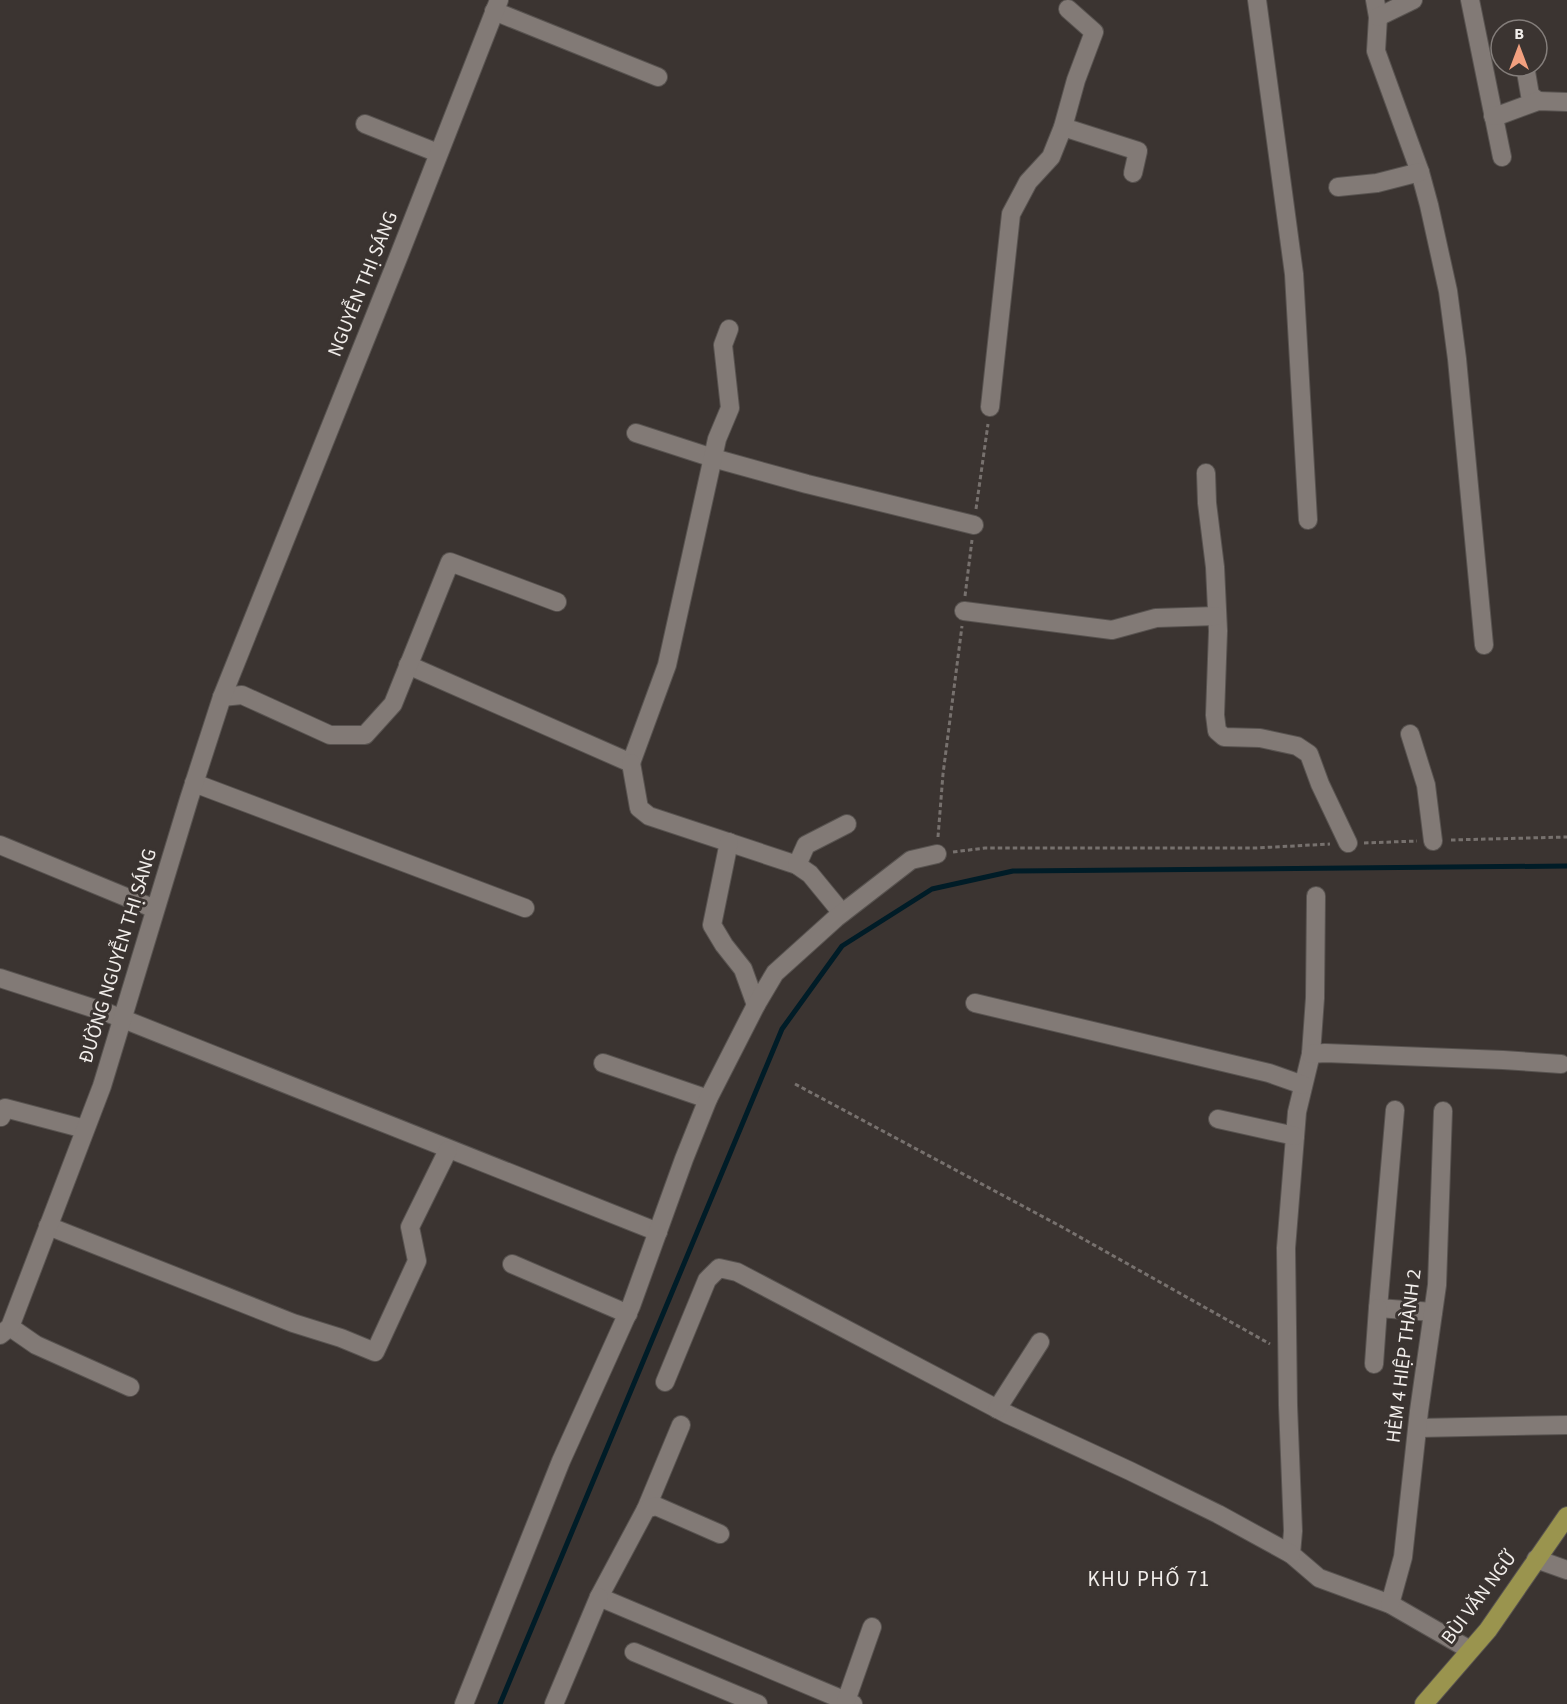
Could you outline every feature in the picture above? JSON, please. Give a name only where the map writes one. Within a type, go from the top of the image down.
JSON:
[{"type":"main road","name":"BÙI VĂN NGỮ","points":[[1424,1704],[1488,1630],[1567,1516]]},
{"type":"street","points":[[1257,0],[1294,274],[1308,520]]},
{"type":"street","points":[[1413,0],[1377,9],[1376,51],[1420,172],[1448,291],[1457,359],[1485,645]]},
{"type":"street","points":[[1470,0],[1502,157]]},
{"type":"street","points":[[990,407],[1011,214],[1028,182],[1051,157],[1094,32],[1064,3]]},
{"type":"street","points":[[496,6],[658,77]]},
{"type":"street","name":"NGUYỄN THỊ SÁNG","points":[[268,584],[496,6]]},
{"type":"street","points":[[1527,78],[1530,94],[1538,101]]},
{"type":"street","points":[[1493,116],[1538,101],[1567,103]]},
{"type":"street","points":[[365,124],[438,153]]},
{"type":"street","points":[[1063,127],[1138,151],[1133,173]]},
{"type":"street","points":[[1338,187],[1377,183],[1420,172]]},
{"type":"street","points":[[729,329],[723,345],[730,408],[717,439],[667,665],[631,763],[639,808],[650,816],[797,865],[810,874],[842,913]]},
{"type":"street","points":[[636,433],[713,458],[818,487],[974,525]]},
{"type":"street","points":[[1206,473],[1207,503],[1215,567],[1218,631],[1215,715],[1217,731],[1224,736],[1260,738],[1305,750],[1309,754],[1320,784],[1348,843]]},
{"type":"street","points":[[222,698],[242,695],[330,735],[365,735],[393,704],[450,562],[557,602]]},
{"type":"street","name":"ĐƯỜNG NGUYỄN THỊ SÁNG","points":[[5,1331],[102,1086],[222,698],[268,584]]},
{"type":"street","points":[[964,611],[1112,630],[1156,618],[1216,616]]},
{"type":"street","points":[[408,665],[631,763]]},
{"type":"street","points":[[1410,734],[1426,785],[1433,841]]},
{"type":"street","points":[[194,783],[525,908]]},
{"type":"street","points":[[797,865],[806,845],[847,824]]},
{"type":"street","points":[[729,843],[712,925],[743,969],[756,1005]]},
{"type":"street","points":[[0,844],[155,909]]},
{"type":"street","points":[[464,1704],[561,1461],[628,1314],[708,1099],[756,1005],[776,973],[842,913],[911,860],[937,854]]},
{"type":"street","points":[[1291,1554],[1293,1531],[1286,1248],[1297,1112],[1311,1054],[1315,998],[1316,896]]},
{"type":"street","points":[[0,978],[122,1018],[658,1232]]},
{"type":"street","points":[[975,1003],[1269,1073],[1303,1085]]},
{"type":"street","points":[[1311,1054],[1561,1064]]},
{"type":"street","points":[[603,1063],[708,1099]]},
{"type":"street","points":[[1,1117],[5,1108],[85,1129]]},
{"type":"street","points":[[1374,1364],[1395,1110]]},
{"type":"street","name":"HẺM 4 HIỆP THÀNH 2","points":[[1390,1604],[1403,1557],[1437,1285],[1443,1111]]},
{"type":"street","points":[[1218,1119],[1295,1136]]},
{"type":"street","points":[[48,1226],[293,1323],[341,1338],[375,1352],[417,1261],[410,1227],[448,1149]]},
{"type":"street","points":[[512,1264],[628,1314]]},
{"type":"street","points":[[665,1382],[707,1280],[719,1268],[737,1272],[997,1409],[1218,1514],[1291,1554],[1319,1578],[1390,1604],[1470,1650]]},
{"type":"street","points":[[1378,1308],[1433,1311]]},
{"type":"street","points":[[5,1331],[130,1387]]},
{"type":"street","points":[[997,1409],[1040,1342]]},
{"type":"street","points":[[554,1704],[598,1597],[646,1509],[681,1425]]},
{"type":"street","points":[[1418,1428],[1567,1425]]},
{"type":"street","points":[[646,1509],[656,1506],[720,1534]]},
{"type":"street","points":[[1536,1559],[1567,1570]]},
{"type":"street","points":[[598,1597],[850,1702],[872,1627]]},
{"type":"street","points":[[634,1652],[758,1704]]},
{"type":"path","points":[[990,407],[943,774],[937,854],[985,848],[1256,848],[1567,837]]},
{"type":"path","points":[[795,1084],[1062,1227],[1287,1354]]},
{"type":"waterway","points":[[500,1704],[782,1029],[842,946],[932,889],[1013,871],[1567,866]]},
{"type":"district","name":"KHU PHỐ 71","points":[[1149,1579]]}]
